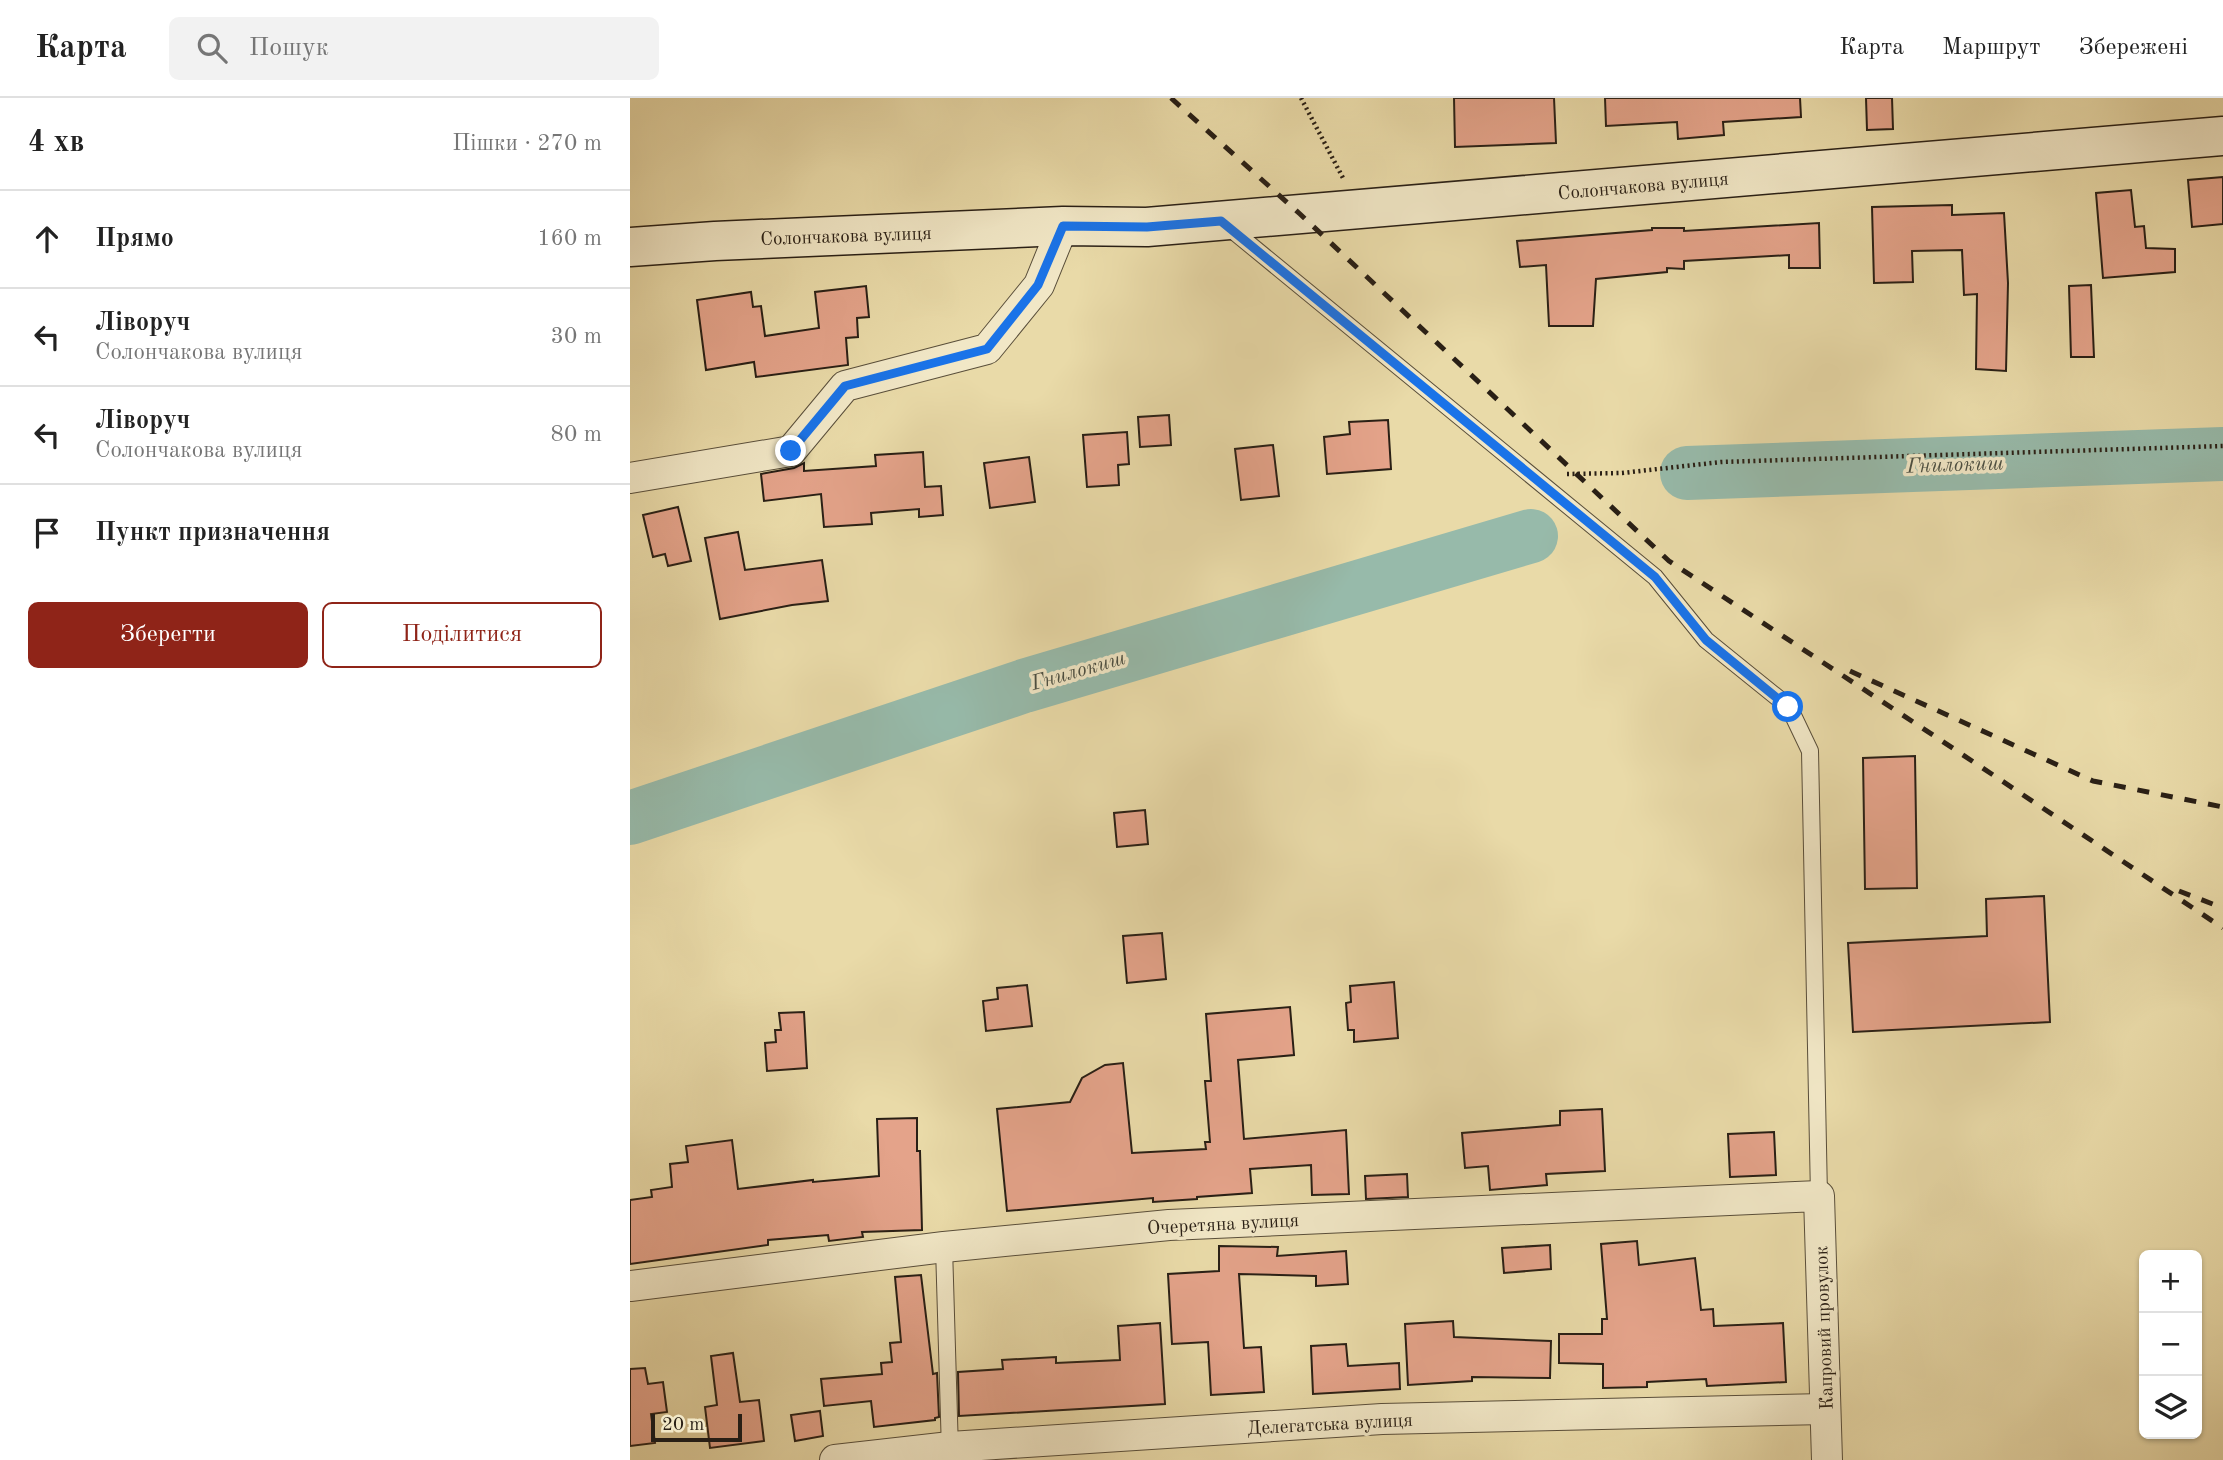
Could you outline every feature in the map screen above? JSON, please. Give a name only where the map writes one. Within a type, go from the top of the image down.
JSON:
[{"type":"main road","name":"Солончакова вулиця","points":[[630,247],[729,240],[1063,226],[1147,227],[2223,136]]},
{"type":"street","points":[[630,478],[791,451],[845,386],[987,349],[1038,285],[1063,226]]},
{"type":"street","name":"Очеретяна вулиця","points":[[630,1286],[944,1247],[1169,1225],[1819,1196]]},
{"type":"street","name":"Капровий провулок","points":[[1819,1196],[1827,1460]]},
{"type":"street","name":"Делегатська вулиця","points":[[835,1460],[950,1454],[1382,1419],[1825,1409]]},
{"type":"lane","points":[[1221,221],[1655,577],[1706,640],[1788,707],[1810,751],[1819,1196]]},
{"type":"lane","points":[[944,1247],[950,1454]]},
{"type":"path","points":[[1301,98],[1360,209]]},
{"type":"path","points":[[1530,476],[1622,473],[1721,462],[2223,446]]},
{"type":"building","points":[[1454,98],[1554,98],[1556,143],[1455,147]]},
{"type":"building","points":[[1605,98],[1800,98],[1801,117],[1723,122],[1724,135],[1678,139],[1677,122],[1606,126]]},
{"type":"building","points":[[1866,98],[1892,98],[1893,129],[1867,130]]},
{"type":"building","points":[[2223,177],[2223,224],[2192,227],[2188,180]]},
{"type":"building","points":[[2131,190],[2135,227],[2144,226],[2146,248],[2175,249],[2175,272],[2103,278],[2096,193]]},
{"type":"building","points":[[1952,205],[1952,215],[2004,213],[2008,283],[2006,371],[1976,369],[1977,294],[1964,295],[1962,250],[1912,251],[1913,282],[1874,283],[1872,207]]},
{"type":"building","points":[[1819,223],[1820,268],[1789,268],[1789,255],[1684,261],[1684,269],[1667,268],[1667,272],[1596,279],[1593,326],[1549,326],[1546,265],[1520,267],[1517,241],[1652,228],[1684,228],[1684,231]]},
{"type":"building","points":[[2091,285],[2094,357],[2071,357],[2069,286]]},
{"type":"building","points":[[866,286],[869,317],[857,318],[858,337],[846,338],[848,365],[756,377],[754,362],[706,370],[697,300],[751,292],[753,307],[761,306],[765,336],[819,328],[815,292]]},
{"type":"building","points":[[1169,415],[1171,445],[1140,447],[1138,417]]},
{"type":"building","points":[[1388,420],[1391,469],[1327,474],[1324,437],[1350,434],[1349,422]]},
{"type":"building","points":[[1127,432],[1129,464],[1118,465],[1119,485],[1087,487],[1083,435]]},
{"type":"building","points":[[1273,445],[1279,496],[1241,500],[1235,449]]},
{"type":"building","points":[[923,452],[925,487],[941,486],[943,515],[919,517],[919,509],[871,513],[872,524],[824,527],[821,494],[764,501],[761,474],[794,468],[804,463],[804,471],[876,466],[875,455]]},
{"type":"building","points":[[1029,457],[1035,502],[990,508],[984,463]]},
{"type":"building","points":[[678,507],[691,561],[668,566],[665,554],[653,557],[643,515]]},
{"type":"building","points":[[738,532],[745,570],[822,560],[828,601],[720,619],[705,538]]},
{"type":"building","points":[[1915,756],[1917,888],[1865,889],[1863,758]]},
{"type":"building","points":[[1145,810],[1148,844],[1117,847],[1114,813]]},
{"type":"building","points":[[2044,896],[2050,1022],[1853,1032],[1848,943],[1987,936],[1986,899]]},
{"type":"building","points":[[1162,933],[1166,979],[1127,983],[1123,936]]},
{"type":"building","points":[[1394,982],[1398,1038],[1354,1042],[1354,1030],[1348,1030],[1346,1003],[1351,1002],[1350,986]]},
{"type":"building","points":[[1027,985],[1032,1026],[986,1031],[983,1001],[998,999],[997,988]]},
{"type":"building","points":[[1290,1007],[1294,1055],[1238,1060],[1244,1139],[1346,1130],[1349,1194],[1312,1195],[1311,1165],[1250,1169],[1252,1193],[1153,1202],[1153,1198],[1007,1211],[997,1109],[1070,1102],[1082,1078],[1105,1065],[1123,1063],[1132,1153],[1206,1149],[1205,1142],[1210,1142],[1205,1081],[1211,1081],[1206,1014]]},
{"type":"building","points":[[804,1012],[807,1068],[767,1071],[765,1043],[776,1042],[775,1030],[781,1030],[779,1013]]},
{"type":"building","points":[[1602,1109],[1605,1171],[1546,1174],[1547,1185],[1490,1190],[1488,1166],[1465,1168],[1462,1133],[1560,1125],[1560,1111]]},
{"type":"building","points":[[917,1118],[922,1230],[862,1232],[863,1237],[829,1241],[828,1235],[768,1240],[768,1245],[630,1264],[630,1200],[652,1197],[651,1190],[672,1187],[670,1164],[688,1162],[686,1146],[732,1140],[738,1189],[879,1176],[877,1119]]},
{"type":"building","points":[[1774,1132],[1776,1175],[1730,1177],[1728,1134]]},
{"type":"building","points":[[1407,1174],[1408,1197],[1366,1199],[1365,1176]]},
{"type":"building","points":[[1637,1241],[1639,1265],[1695,1258],[1701,1310],[1713,1309],[1714,1326],[1783,1323],[1786,1382],[1707,1386],[1706,1379],[1647,1382],[1647,1387],[1603,1388],[1603,1364],[1559,1363],[1559,1334],[1602,1334],[1602,1319],[1607,1319],[1601,1244]]},
{"type":"building","points":[[1550,1245],[1551,1269],[1504,1273],[1502,1248]]},
{"type":"building","points":[[1219,1246],[1278,1247],[1277,1256],[1346,1251],[1348,1284],[1316,1286],[1316,1276],[1239,1274],[1244,1348],[1261,1347],[1264,1392],[1211,1395],[1208,1342],[1172,1344],[1168,1274],[1219,1271]]},
{"type":"building","points":[[921,1275],[933,1374],[937,1373],[939,1417],[935,1420],[874,1427],[871,1401],[824,1406],[821,1379],[882,1374],[881,1363],[892,1362],[890,1343],[901,1342],[895,1277]]},
{"type":"building","points":[[1453,1321],[1454,1337],[1551,1341],[1550,1378],[1472,1377],[1472,1381],[1408,1385],[1405,1324]]},
{"type":"building","points":[[1160,1323],[1165,1404],[959,1416],[958,1372],[1003,1369],[1002,1360],[1056,1357],[1056,1363],[1120,1360],[1118,1326]]},
{"type":"building","points":[[1346,1344],[1348,1366],[1399,1363],[1400,1389],[1313,1394],[1311,1346]]},
{"type":"building","points":[[733,1353],[740,1402],[759,1400],[764,1441],[710,1448],[705,1407],[717,1405],[711,1356]]},
{"type":"building","points":[[645,1368],[648,1384],[663,1382],[667,1412],[651,1414],[655,1443],[630,1446],[630,1369]]},
{"type":"building","points":[[820,1411],[823,1436],[795,1441],[791,1415]]},
{"type":"waterway","name":"Гнилокиш","points":[[1687,473],[2223,454]]},
{"type":"waterway","name":"Гнилокиш","points":[[630,818],[1024,686],[1531,536]]},
{"type":"railway","points":[[1171,98],[1300,214],[1669,561],[2223,928]]},
{"type":"railway","points":[[1850,671],[2093,781],[2223,807]]},
{"type":"railway","points":[[2179,891],[2223,908]]},
{"type":"route","points":[[791,451],[845,386],[987,349],[1038,285],[1063,226],[1147,227],[1221,221],[1655,577],[1706,640],[1788,707]]}]
